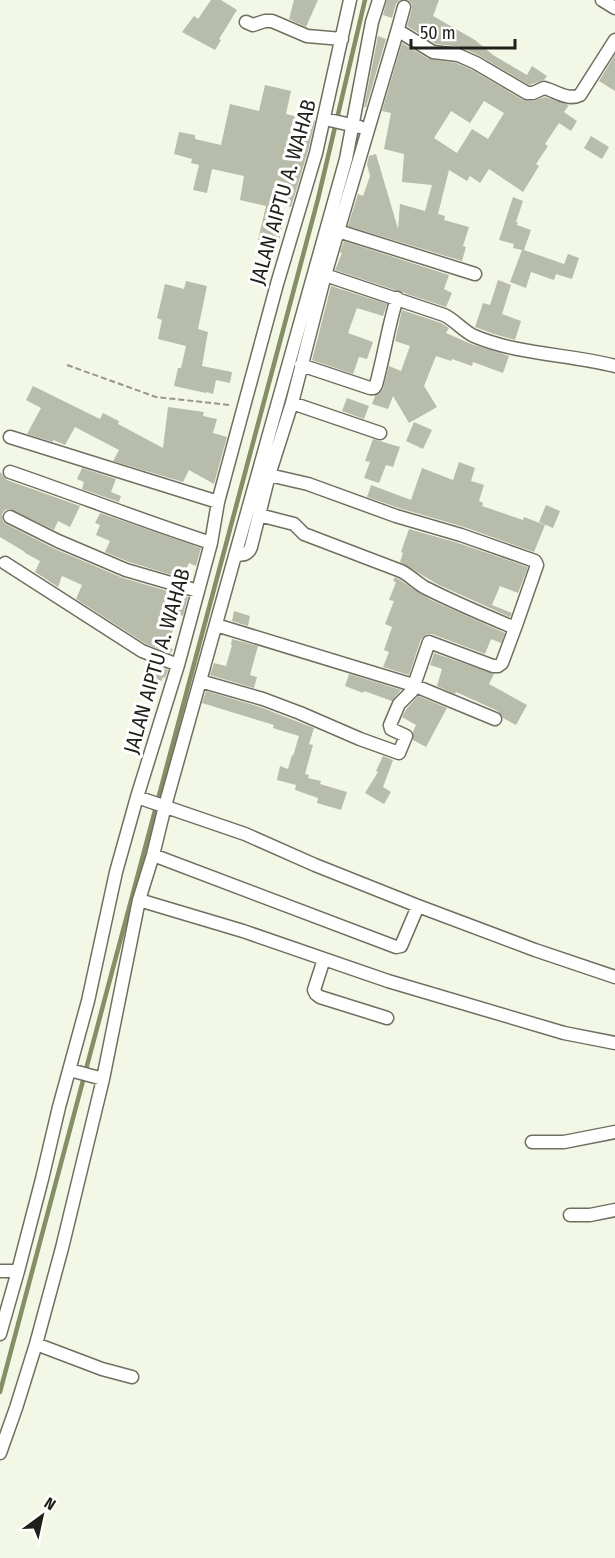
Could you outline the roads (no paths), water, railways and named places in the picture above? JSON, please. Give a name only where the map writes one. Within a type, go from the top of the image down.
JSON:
[{"type":"street","name":"JALAN AIPTU A. WAHAB","points":[[0,1334],[59,1107],[72,1070],[116,872],[178,665],[211,543],[218,502],[277,284],[327,120],[350,0]]},
{"type":"street","points":[[0,1453],[36,1344],[62,1248],[139,900],[153,855],[162,805],[216,625],[346,159],[350,124],[372,22],[379,0]]},
{"type":"street","points":[[602,0],[615,8]]},
{"type":"street","points":[[235,555],[244,555],[249,550],[325,275],[404,7]]},
{"type":"street","points":[[246,22],[254,25],[272,21],[307,36],[342,39]]},
{"type":"street","points":[[397,32],[433,52],[458,55],[476,63],[527,93],[544,88],[571,98],[580,95],[615,40]]},
{"type":"street","points":[[327,120],[367,128]]},
{"type":"street","points":[[338,231],[475,274]]},
{"type":"street","points":[[325,275],[450,318],[469,333],[483,339],[527,352],[615,366]]},
{"type":"street","points":[[301,365],[374,388],[397,298]]},
{"type":"street","points":[[291,403],[380,433]]},
{"type":"street","points":[[10,437],[218,502]]},
{"type":"street","points":[[10,472],[211,543]]},
{"type":"street","points":[[200,681],[271,702],[399,753],[406,736],[391,729],[390,725],[397,706],[410,693],[429,642],[498,666],[502,663],[537,566],[535,561],[451,532],[396,516],[308,484],[269,475]]},
{"type":"street","points":[[259,515],[294,524],[304,534],[408,574],[420,585],[515,628]]},
{"type":"street","points":[[10,517],[58,541],[126,570],[198,591]]},
{"type":"street","points":[[5,563],[142,651],[178,665]]},
{"type":"street","points":[[216,625],[413,685],[495,719]]},
{"type":"street","points":[[139,798],[245,834],[417,906],[615,977]]},
{"type":"street","points":[[153,855],[396,947],[401,946],[417,906]]},
{"type":"street","points":[[139,900],[243,931],[388,981],[477,1008],[564,1033],[615,1043]]},
{"type":"street","points":[[324,959],[314,990],[316,994],[387,1018]]},
{"type":"street","points":[[72,1070],[100,1078]]},
{"type":"street","points":[[532,1142],[564,1142],[615,1132]]},
{"type":"street","points":[[570,1215],[590,1215],[615,1210]]},
{"type":"street","points":[[0,1271],[17,1274]]},
{"type":"street","points":[[36,1344],[102,1369],[132,1377]]},
{"type":"waterway","points":[[0,1392],[318,199],[365,0]]}]
